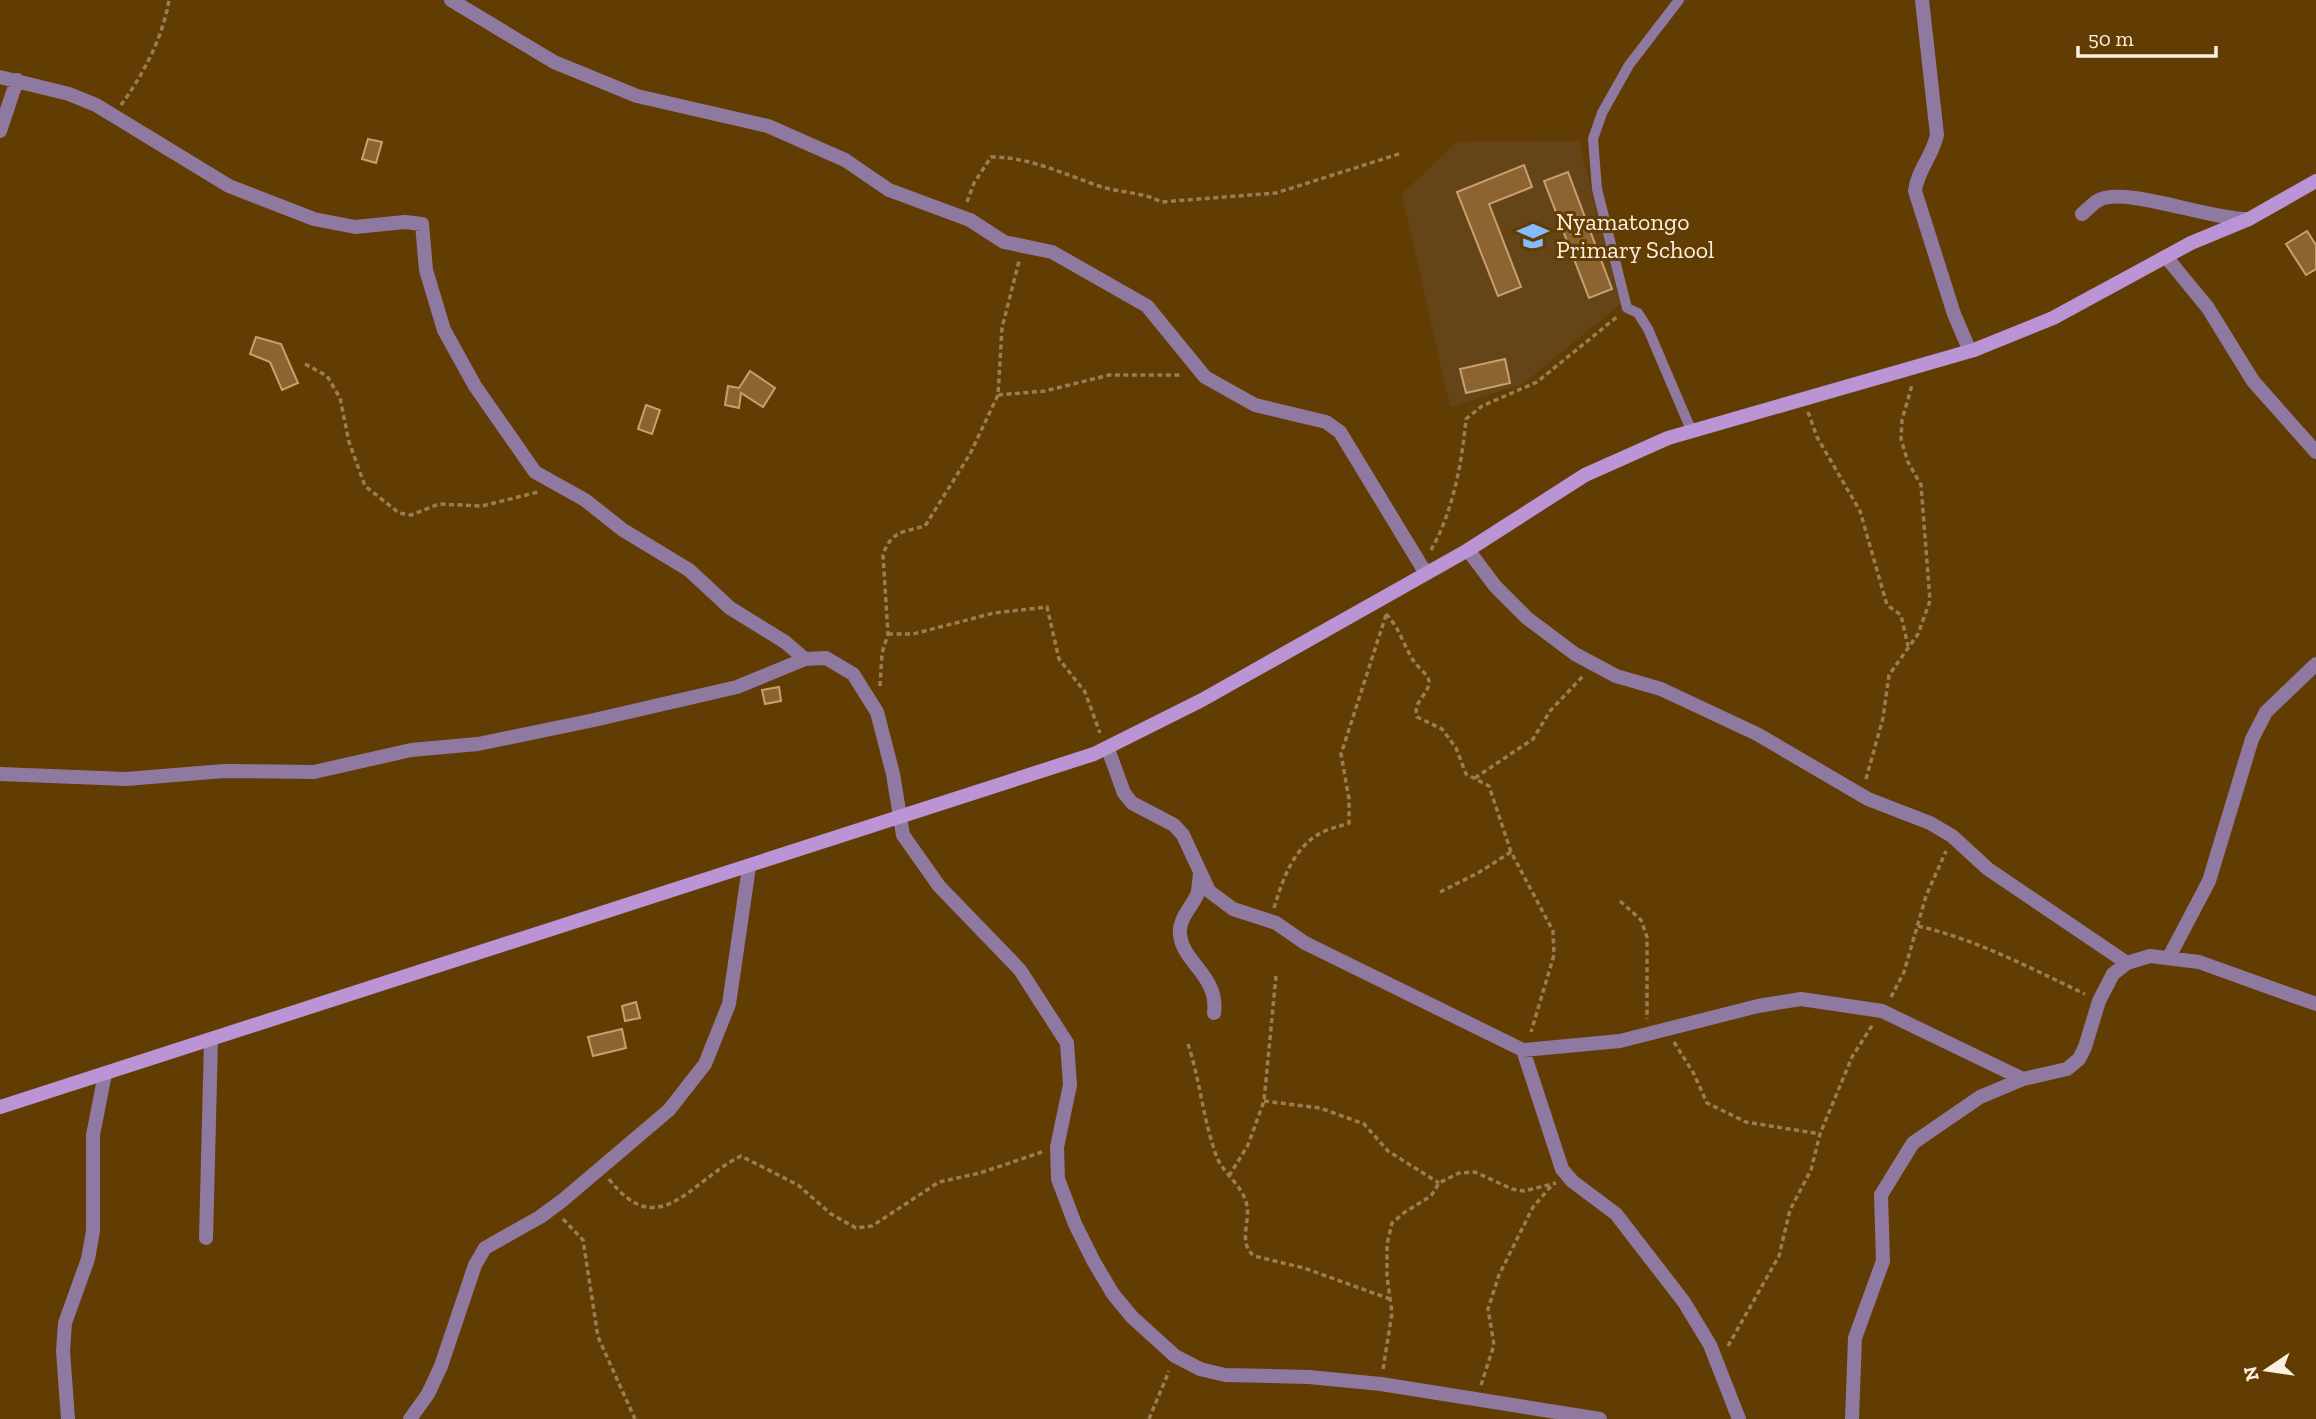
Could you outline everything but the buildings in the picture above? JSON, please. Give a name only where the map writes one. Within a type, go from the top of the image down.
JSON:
[{"type":"street","points":[[451,0],[566,67],[637,96],[768,126],[845,160],[889,190],[961,217],[1004,242],[1052,252],[1139,300],[1155,313],[1202,374],[1255,405],[1333,425],[1349,444],[1425,570]]},
{"type":"street","points":[[1922,0],[1937,135],[1934,148],[1916,180],[1915,191],[1954,314],[1969,349],[1974,350]]},
{"type":"street","points":[[0,77],[69,94],[114,115],[229,186],[288,210],[340,226],[422,224],[426,270],[444,330],[475,386],[535,472],[585,500],[623,530],[689,570],[730,608],[785,642],[804,659]]},
{"type":"street","points":[[0,131],[17,80]]},
{"type":"street","points":[[0,1107],[899,819],[1108,749],[1202,700],[1377,601],[1425,570],[1468,550],[1585,475],[1668,438],[1974,350],[2053,318],[2168,258],[2191,243],[2249,219],[2316,181]]},
{"type":"street","points":[[2082,214],[2101,199],[2121,195],[2196,213],[2249,219]]},
{"type":"street","points":[[2168,258],[2201,298],[2253,382],[2316,452]]},
{"type":"street","points":[[1468,550],[1495,586],[1551,638],[1593,664],[1625,679],[1661,689],[1757,734],[1876,803],[1930,823],[1952,836],[1989,869],[2127,963]]},
{"type":"street","points":[[0,774],[126,779],[237,770],[314,772],[411,750],[500,740],[709,694],[762,679],[804,659],[826,657],[853,674],[877,712],[893,774],[903,835],[939,886],[1020,970],[1062,1033],[1070,1053],[1070,1085],[1057,1147],[1058,1179],[1074,1224],[1094,1262],[1126,1309],[1175,1356],[1200,1369],[1225,1375],[1309,1377],[1381,1384],[1600,1419]]},
{"type":"street","points":[[2169,957],[2209,881],[2256,730],[2266,712],[2316,664]]},
{"type":"street","points":[[1108,749],[1124,793],[1144,811],[1163,819],[1183,835],[1209,891],[1221,901],[1239,912],[1270,921],[1305,943],[1523,1050],[1620,1041],[1758,1006],[1801,999],[1882,1011],[2023,1079]]},
{"type":"street","points":[[410,1419],[428,1394],[441,1366],[475,1265],[485,1248],[549,1210],[601,1168],[668,1110],[705,1064],[730,1004],[749,867]]},
{"type":"street","points":[[1200,872],[1198,893],[1180,932],[1184,945],[1208,980],[1214,1001],[1214,1013]]},
{"type":"street","points":[[1852,1419],[1854,1338],[1883,1261],[1879,1214],[1881,1195],[1913,1143],[1980,1097],[2023,1079],[2067,1069],[2078,1059],[2099,1001],[2113,974],[2127,963],[2150,956],[2199,962],[2316,1004]]},
{"type":"street","points":[[206,1238],[211,1041]]},
{"type":"street","points":[[1523,1050],[1562,1169],[1572,1181],[1616,1214],[1685,1302],[1718,1363],[1739,1419]]},
{"type":"street","points":[[68,1419],[63,1351],[65,1323],[88,1259],[93,1231],[93,1135],[105,1074]]},
{"type":"lane","points":[[1679,0],[1629,65],[1602,113],[1593,139],[1597,189],[1627,309],[1638,313],[1648,329],[1692,432]]},
{"type":"path","points":[[114,115],[146,65],[161,31],[169,0]]},
{"type":"path","points":[[961,217],[974,183],[991,157],[1045,164],[1100,186],[1150,196],[1161,202],[1276,193],[1402,153]]},
{"type":"path","points":[[877,712],[883,653],[888,634],[882,571],[887,544],[898,532],[925,526],[970,454],[998,395],[1002,328],[1022,247]]},
{"type":"path","points":[[1425,570],[1445,521],[1463,446],[1466,419],[1482,406],[1536,382],[1627,309]]},
{"type":"path","points":[[305,364],[327,376],[340,398],[349,442],[365,486],[402,514],[411,515],[433,505],[482,506],[522,494],[563,489]]},
{"type":"path","points":[[1876,803],[1867,788],[1866,772],[1883,718],[1889,675],[1925,620],[1930,601],[1921,485],[1908,463],[1900,428],[1917,368]]},
{"type":"path","points":[[998,395],[1045,391],[1109,374],[1202,374]]},
{"type":"path","points":[[1805,397],[1814,433],[1860,511],[1887,605],[1901,615],[1908,646]]},
{"type":"path","points":[[1377,601],[1428,678],[1428,687],[1416,705],[1417,717],[1442,729],[1456,748],[1466,774],[1484,781],[1492,793],[1511,852],[1548,921],[1555,943],[1531,1035],[1523,1050]]},
{"type":"path","points":[[888,634],[913,634],[994,613],[1046,607],[1059,659],[1086,692],[1108,749]]},
{"type":"path","points":[[1270,921],[1284,876],[1300,850],[1325,831],[1349,822],[1349,799],[1341,754],[1387,615]]},
{"type":"path","points":[[1475,778],[1532,739],[1550,711],[1593,664]]},
{"type":"path","points":[[1718,1363],[1779,1256],[1790,1210],[1811,1170],[1820,1134],[1852,1057],[1897,989],[1926,897],[1952,836]]},
{"type":"path","points":[[1440,892],[1511,852]]},
{"type":"path","points":[[1620,901],[1641,920],[1647,937],[1647,1035]]},
{"type":"path","points":[[1918,926],[1988,948],[2036,968],[2099,1001]]},
{"type":"path","points":[[1229,1176],[1248,1145],[1264,1101],[1276,976]]},
{"type":"path","points":[[1662,1031],[1679,1048],[1707,1103],[1746,1122],[1820,1134]]},
{"type":"path","points":[[1188,1044],[1198,1073],[1216,1156],[1246,1201],[1246,1247],[1254,1256],[1304,1268],[1390,1299]]},
{"type":"path","points":[[1264,1101],[1320,1108],[1364,1124],[1388,1151],[1439,1183]]},
{"type":"path","points":[[601,1168],[617,1188],[638,1207],[655,1209],[673,1203],[723,1165],[741,1156],[798,1185],[831,1214],[856,1227],[872,1226],[939,1182],[980,1173],[1057,1147]]},
{"type":"path","points":[[1381,1384],[1392,1313],[1387,1244],[1392,1223],[1431,1196],[1439,1183],[1459,1173],[1475,1172],[1524,1191],[1572,1181]]},
{"type":"path","points":[[1476,1400],[1494,1345],[1488,1309],[1499,1275],[1533,1207],[1553,1184]]},
{"type":"path","points":[[549,1210],[572,1225],[583,1240],[598,1337],[635,1419]]},
{"type":"path","points":[[1149,1419],[1175,1356]]},
{"type":"shaded area","points":[[1579,141],[1620,304],[1523,384],[1450,407],[1402,194],[1457,142]]},
{"type":"place","name":"Nyamatongo Primary School","points":[[1533,236]]}]
